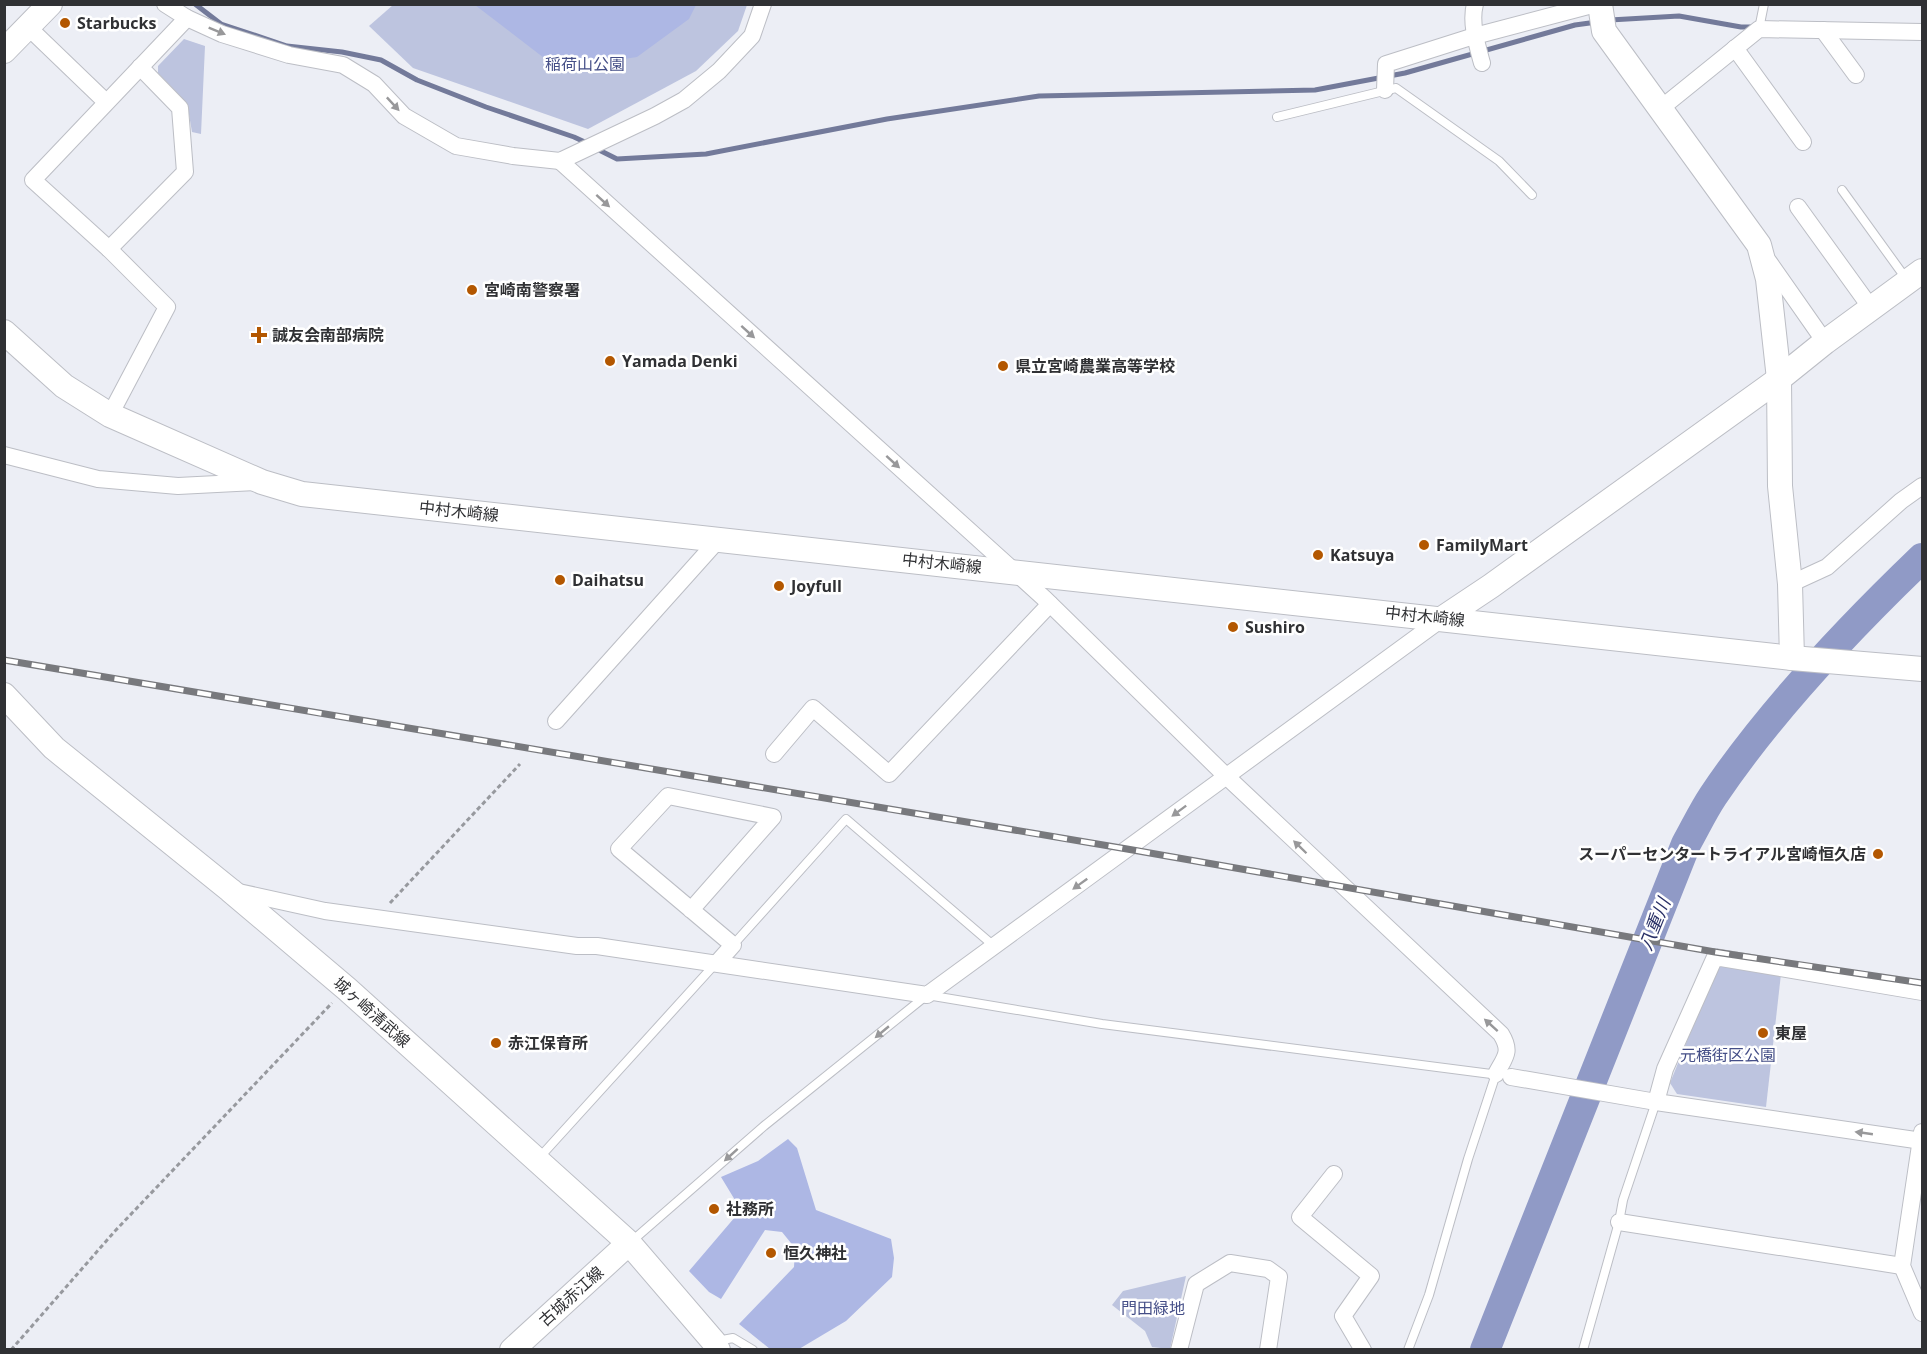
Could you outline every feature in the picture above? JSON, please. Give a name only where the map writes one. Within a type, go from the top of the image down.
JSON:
[{"type":"main road","points":[[4,51],[50,4]]},
{"type":"main road","points":[[1600,13],[1660,109],[1760,245],[1768,279],[1779,379],[1780,486],[1790,584],[1792,658]]},
{"type":"main road","points":[[1443,618],[1779,379],[1915,276]]},
{"type":"main road","name":"中村木崎線","points":[[4,332],[64,386],[110,415],[262,482],[302,494],[1792,658],[1923,669]]},
{"type":"main road","name":"城ヶ崎清武線","points":[[4,695],[54,748],[230,890],[347,989],[629,1243],[711,1347]]},
{"type":"main road","name":"古城赤江線","points":[[512,1350],[629,1243]]},
{"type":"street","points":[[165,4],[187,18],[222,34],[289,55],[343,65],[374,84],[404,116],[456,146],[560,161],[656,116],[684,100],[719,71],[752,36],[763,4]]},
{"type":"street","points":[[1475,4],[1473,11],[1478,48]]},
{"type":"street","points":[[1385,90],[1386,64],[1478,48],[1600,13]]},
{"type":"street","points":[[110,415],[167,307],[109,249],[33,180],[187,18]]},
{"type":"street","points":[[28,27],[106,102]]},
{"type":"street","points":[[1660,109],[1759,29],[1923,32]]},
{"type":"street","points":[[1823,30],[1856,75]]},
{"type":"street","points":[[1735,48],[1803,142]]},
{"type":"street","points":[[109,249],[185,172],[180,108],[140,67]]},
{"type":"street","points":[[560,161],[1050,604],[1226,776],[1501,1034],[1508,1051],[1504,1075],[1649,1101],[1922,1138],[1902,1266],[1923,1313]]},
{"type":"street","points":[[1798,207],[1871,308]]},
{"type":"street","points":[[1760,245],[1771,266],[1825,342]]},
{"type":"street","points":[[4,455],[98,479],[178,486],[262,482]]},
{"type":"street","points":[[1790,584],[1827,567],[1901,501],[1923,486]]},
{"type":"street","points":[[556,721],[719,539]]},
{"type":"street","points":[[774,754],[813,708],[889,774],[1050,604]]},
{"type":"street","points":[[230,890],[325,911],[717,963],[927,994],[1443,618]]},
{"type":"street","points":[[691,910],[773,818],[668,796],[619,849],[691,910],[733,945],[717,963]]},
{"type":"street","points":[[1649,1101],[1715,957],[1923,992]]},
{"type":"street","points":[[1334,1174],[1300,1217],[1371,1276],[1343,1316],[1363,1350]]},
{"type":"street","points":[[1619,1222],[1902,1266]]},
{"type":"street","points":[[1179,1350],[1196,1284],[1230,1263],[1268,1269],[1279,1277],[1268,1350]]},
{"type":"lane","points":[[1759,29],[1764,4]]},
{"type":"lane","points":[[1276,117],[1396,88],[1499,161],[1532,195]]},
{"type":"lane","points":[[1842,190],[1915,276]]},
{"type":"lane","points":[[733,945],[846,819],[994,947]]},
{"type":"lane","points":[[537,1160],[717,963]]},
{"type":"lane","points":[[629,1243],[764,1126],[927,994],[1102,1024],[1504,1075],[1468,1159],[1429,1295],[1408,1350]]},
{"type":"lane","points":[[1583,1350],[1619,1222],[1649,1101]]},
{"type":"lane","points":[[711,1347],[722,1338],[733,1338],[753,1350]]},
{"type":"path","points":[[376,918],[520,764]]},
{"type":"path","points":[[11,1350],[115,1231],[347,989]]},
{"type":"green space","name":"稲荷山公園","points":[[393,5],[747,5],[738,31],[696,71],[588,129],[413,68],[369,26]]},
{"type":"green space","points":[[184,39],[205,46],[201,134],[192,132],[187,103],[158,73],[158,66]]},
{"type":"green space","name":"元橋街区公園","points":[[1719,962],[1781,974],[1766,1107],[1677,1094],[1670,1083]]},
{"type":"green space","name":"門田緑地","points":[[1186,1276],[1170,1349],[1152,1347],[1145,1331],[1112,1305],[1123,1291]]},
{"type":"shaded area","points":[[475,5],[696,5],[689,19],[637,57],[598,63],[548,61]]},
{"type":"shaded area","points":[[788,1139],[797,1148],[816,1210],[891,1239],[894,1258],[892,1277],[846,1321],[799,1349],[770,1349],[739,1324],[794,1267],[795,1248],[782,1232],[765,1230],[721,1299],[709,1292],[689,1271],[741,1210],[721,1177],[758,1161]]},
{"type":"waterway","points":[[195,4],[221,24],[287,46],[342,52],[381,60],[417,80],[589,144]]},
{"type":"waterway","points":[[1610,20],[1679,16],[1741,27],[1755,27]]},
{"type":"waterway","points":[[597,149],[617,159],[706,154],[887,119],[1039,96],[1315,90],[1405,73],[1575,25],[1597,22]]},
{"type":"waterway","name":"八重川","points":[[1485,1350],[1686,844],[1702,814],[1735,764],[1785,702],[1839,642],[1922,558]]},
{"type":"railway","points":[[4,660],[1127,849],[1715,952],[1922,983]]},
{"type":"place","name":"Starbucks","points":[[65,23]]},
{"type":"place","name":"宮崎南警察署","points":[[472,290]]},
{"type":"place","name":"誠友会南部病院","points":[[259,335]]},
{"type":"place","name":"Yamada Denki","points":[[610,361]]},
{"type":"place","name":"県立宮崎農業高等学校","points":[[1003,366]]},
{"type":"place","name":"FamilyMart","points":[[1424,545]]},
{"type":"place","name":"Katsuya","points":[[1318,555]]},
{"type":"place","name":"Daihatsu","points":[[560,580]]},
{"type":"place","name":"Joyfull","points":[[779,586]]},
{"type":"place","name":"Sushiro","points":[[1233,627]]},
{"type":"place","name":"スーパーセンタートライアル宮崎恒久店","points":[[1878,854]]},
{"type":"place","name":"東屋","points":[[1763,1033]]},
{"type":"place","name":"赤江保育所","points":[[496,1043]]},
{"type":"place","name":"社務所","points":[[714,1209]]},
{"type":"place","name":"恒久神社","points":[[771,1253]]}]
